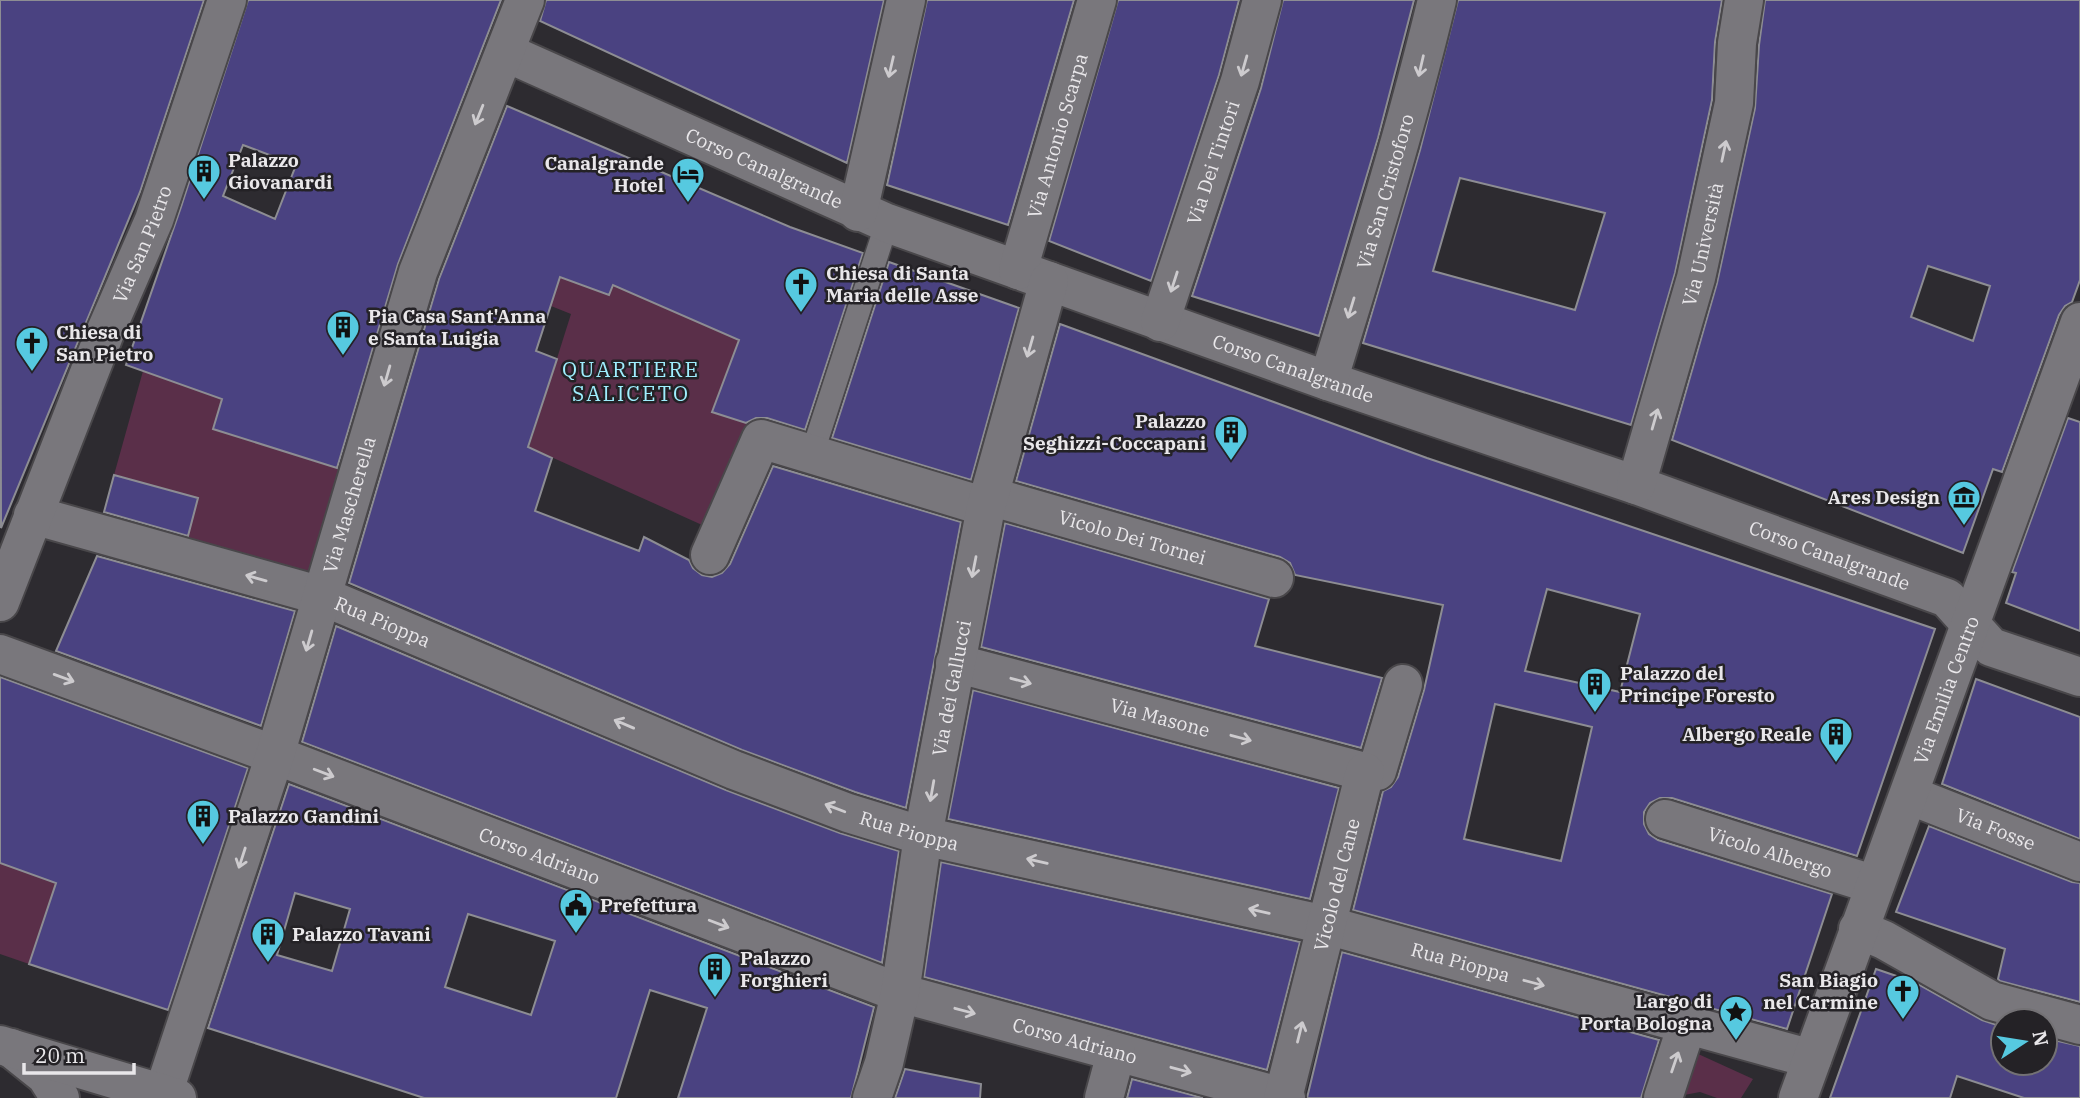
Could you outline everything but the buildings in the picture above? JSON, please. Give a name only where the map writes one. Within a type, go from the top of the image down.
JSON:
[{"type":"street","name":"Via San Pietro","points":[[0,602],[104,335],[154,220],[227,0]]},
{"type":"street","name":"Via Mascherella","points":[[170,1096],[418,272],[524,0]]},
{"type":"street","points":[[872,217],[906,0]]},
{"type":"street","name":"Via Antonio Scarpa","points":[[1033,276],[1097,0]]},
{"type":"street","name":"Via Dei Tintori","points":[[1160,323],[1240,81],[1262,0]]},
{"type":"street","name":"Via San Cristoforo","points":[[1328,381],[1392,174],[1437,0]]},
{"type":"street","name":"Via Università","points":[[1636,485],[1696,278],[1734,103],[1737,43],[1744,0]]},
{"type":"street","name":"Corso Canalgrande","points":[[505,52],[872,217],[1160,323],[1636,485],[1947,598],[1991,647],[2080,677]]},
{"type":"street","name":"Via dei Gallucci","points":[[872,1098],[884,1063],[900,993],[923,836],[955,663],[1033,276]]},
{"type":"street","name":"Via Emilia Centro","points":[[1812,1059],[1971,627],[2066,402],[2080,322]]},
{"type":"street","name":"Vicolo Dei Tornei","points":[[710,555],[761,439],[1274,578]]},
{"type":"street","name":"Rua Pioppa","points":[[33,515],[322,596],[734,770],[848,813],[923,836],[1326,925],[1812,1059]]},
{"type":"street","name":"Corso Adriano","points":[[0,654],[275,754],[900,993],[1284,1098]]},
{"type":"street","name":"Via Masone","points":[[955,663],[1366,772]]},
{"type":"street","name":"Vicolo del Cane","points":[[1284,1098],[1366,772],[1377,771],[1403,684]]},
{"type":"street","name":"Via Fosse","points":[[1909,795],[2080,862]]},
{"type":"street","name":"Vicolo Albergo","points":[[1665,819],[1875,884]]},
{"type":"street","points":[[1858,929],[1884,940],[1992,1001],[2080,1025]]},
{"type":"street","points":[[1662,1098],[1687,1025]]},
{"type":"street","points":[[6,1047],[170,1096]]},
{"type":"street","points":[[6,1047],[46,1076],[60,1098]]},
{"type":"street","points":[[1104,1098],[1115,1053]]},
{"type":"street","points":[[1798,1098],[1812,1059]]},
{"type":"lane","points":[[811,454],[872,217]]},
{"type":"shaded area","points":[[560,277],[609,295],[613,285],[739,340],[713,412],[758,427],[711,529],[529,447],[571,314],[551,306]]},
{"type":"shaded area","points":[[143,371],[222,399],[213,429],[346,471],[314,575],[187,540],[197,498],[114,475]]},
{"type":"shaded area","points":[[0,863],[56,883],[29,964],[0,954]]},
{"type":"shaded area","points":[[1696,1053],[1753,1079],[1741,1098],[1717,1098],[1700,1092],[1684,1095]]},
{"type":"place","name":"Palazzo Giovanardi","points":[[204,201]]},
{"type":"place","name":"Canalgrande Hotel","points":[[688,204]]},
{"type":"place","name":"Chiesa di Santa Maria delle Asse","points":[[801,314]]},
{"type":"place","name":"Pia Casa Sant'Anna e Santa Luigia","points":[[343,357]]},
{"type":"place","name":"Chiesa di San Pietro","points":[[32,373]]},
{"type":"place","name":"Palazzo Seghizzi-Coccapani","points":[[1231,462]]},
{"type":"place","name":"Ares Design","points":[[1964,527]]},
{"type":"place","name":"Palazzo del Principe Foresto","points":[[1595,714]]},
{"type":"place","name":"Albergo Reale","points":[[1836,764]]},
{"type":"place","name":"Palazzo Gandini","points":[[203,846]]},
{"type":"place","name":"Prefettura","points":[[576,935]]},
{"type":"place","name":"Palazzo Tavani","points":[[268,964]]},
{"type":"place","name":"Palazzo Forghieri","points":[[715,999]]},
{"type":"place","name":"San Biagio nel Carmine","points":[[1903,1021]]},
{"type":"place","name":"Largo di Porta Bologna","points":[[1736,1042]]},
{"type":"district","name":"QUARTIERE SALICETO","points":[[631,381]]}]
